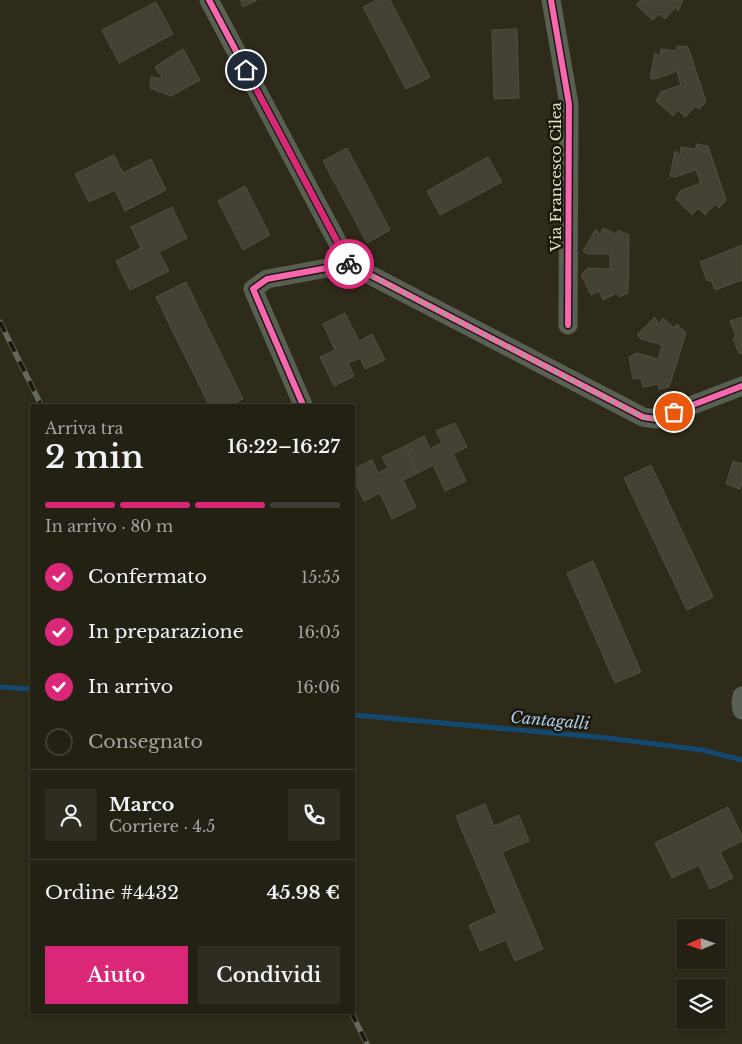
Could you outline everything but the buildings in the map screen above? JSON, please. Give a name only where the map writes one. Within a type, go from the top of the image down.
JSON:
[{"type":"street","points":[[209,0],[349,264],[643,417],[656,419],[742,386]]},
{"type":"street","name":"Via Francesco Cilea","points":[[551,0],[569,104],[568,325]]},
{"type":"street","points":[[303,404],[253,289],[267,278],[349,264]]},
{"type":"street","points":[[742,696],[742,710]]},
{"type":"waterway","name":"Cantagalli","points":[[0,687],[30,689]]},
{"type":"waterway","name":"Cantagalli","points":[[355,715],[608,738],[702,750],[742,760]]},
{"type":"railway","points":[[0,322],[41,404]]},
{"type":"railway","points":[[352,1014],[367,1044]]},
{"type":"cycle path","points":[[209,0],[349,264],[643,417],[656,419],[742,386]]},
{"type":"cycle path","points":[[551,0],[569,104],[568,325]]},
{"type":"cycle path","points":[[303,404],[253,289],[267,279],[349,264]]},
{"type":"way so far","points":[[349,264],[643,417],[656,419],[674,412]]},
{"type":"route","points":[[246,70],[349,264]]}]
